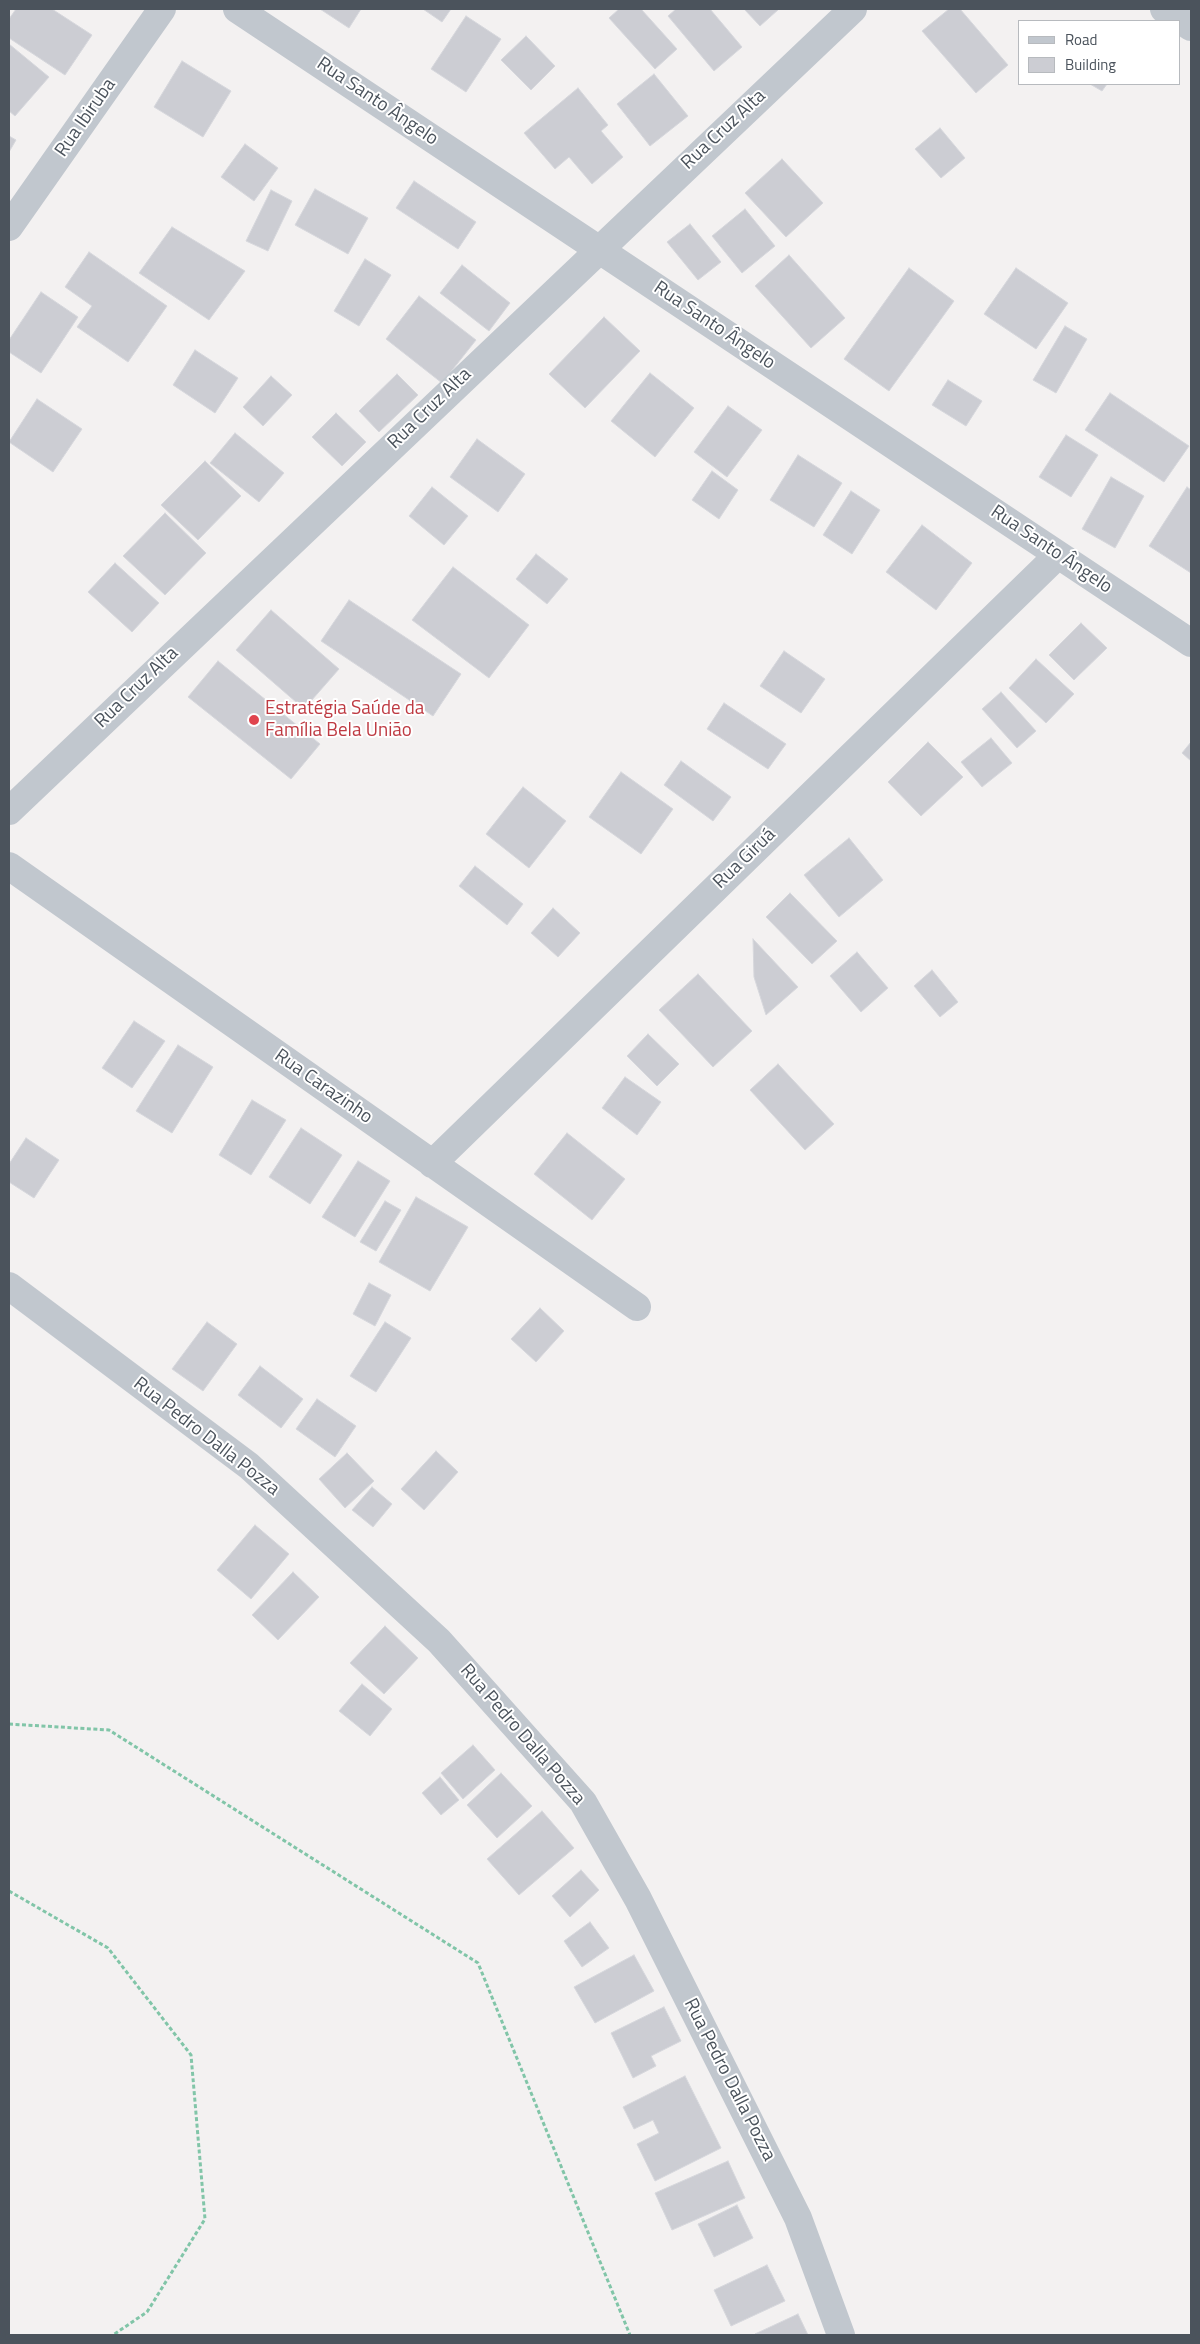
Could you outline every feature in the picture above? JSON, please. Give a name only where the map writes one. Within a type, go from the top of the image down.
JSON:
[{"type":"street","name":"Rua Ibiruba","points":[[9,227],[162,9]]},
{"type":"street","name":"Rua Santo Ângelo","points":[[237,9],[1191,643]]},
{"type":"street","name":"Rua Cruz Alta","points":[[9,811],[598,249],[853,9]]},
{"type":"street","points":[[1164,9],[1191,27]]},
{"type":"street","name":"Rua Giruá","points":[[432,1164],[1058,555]]},
{"type":"street","name":"Rua Carazinho","points":[[9,866],[637,1307]]},
{"type":"street","name":"Rua Pedro Dalla Pozza","points":[[9,1286],[249,1466],[439,1642],[583,1802],[638,1899],[798,2218],[841,2335]]},
{"type":"path","points":[[9,1724],[109,1730],[478,1963],[630,2335]]},
{"type":"path","points":[[9,1891],[108,1948],[190,2055],[205,2219],[147,2312],[113,2335]]},
{"type":"building","points":[[16,9],[52,9],[92,35],[65,75],[9,38],[9,19]]},
{"type":"building","points":[[320,9],[361,9],[349,28]]},
{"type":"building","points":[[423,9],[451,9],[442,22]]},
{"type":"building","points":[[619,9],[641,9],[677,49],[655,69],[609,18]]},
{"type":"building","points":[[676,9],[710,9],[742,47],[714,71],[668,16]]},
{"type":"building","points":[[744,9],[779,9],[760,26]]},
{"type":"building","points":[[949,9],[960,9],[1008,65],[976,93],[922,31]]},
{"type":"building","points":[[466,16],[501,39],[466,92],[431,69]]},
{"type":"building","points":[[526,36],[555,66],[531,90],[501,60]]},
{"type":"building","points":[[9,44],[49,77],[15,116],[9,111]]},
{"type":"building","points":[[182,61],[231,91],[203,137],[154,107]]},
{"type":"building","points":[[654,74],[688,116],[650,146],[617,104]]},
{"type":"building","points":[[1092,85],[1106,85],[1102,91]]},
{"type":"building","points":[[578,88],[608,125],[601,131],[623,157],[592,184],[569,157],[555,169],[524,133]]},
{"type":"building","points":[[940,128],[965,158],[941,178],[915,149]]},
{"type":"building","points":[[9,136],[16,140],[9,152]]},
{"type":"building","points":[[245,144],[278,168],[254,201],[221,177]]},
{"type":"building","points":[[782,159],[823,203],[786,237],[745,193]]},
{"type":"building","points":[[414,181],[476,222],[458,249],[396,208]]},
{"type":"building","points":[[315,189],[368,218],[348,254],[295,225]]},
{"type":"building","points":[[271,190],[292,201],[268,251],[246,241]]},
{"type":"building","points":[[745,209],[775,246],[742,273],[712,236]]},
{"type":"building","points":[[690,224],[721,262],[698,280],[667,242]]},
{"type":"building","points":[[172,227],[245,271],[209,320],[139,273]]},
{"type":"building","points":[[89,252],[167,306],[128,362],[77,327],[92,306],[65,287]]},
{"type":"building","points":[[789,255],[845,318],[811,348],[755,286]]},
{"type":"building","points":[[365,259],[391,275],[359,326],[334,311]]},
{"type":"building","points":[[462,265],[510,303],[489,331],[440,293]]},
{"type":"building","points":[[909,268],[954,301],[889,391],[844,359]]},
{"type":"building","points":[[1016,268],[1068,303],[1036,349],[984,314]]},
{"type":"building","points":[[41,292],[78,317],[41,373],[9,352],[9,340]]},
{"type":"building","points":[[419,296],[476,340],[442,383],[386,339]]},
{"type":"building","points":[[604,317],[640,351],[585,408],[549,374]]},
{"type":"building","points":[[1065,326],[1087,339],[1056,393],[1033,380]]},
{"type":"building","points":[[195,350],[238,378],[215,413],[173,385]]},
{"type":"building","points":[[650,373],[694,408],[655,457],[611,421]]},
{"type":"building","points":[[397,374],[418,395],[379,432],[359,411]]},
{"type":"building","points":[[271,376],[292,395],[263,426],[243,407]]},
{"type":"building","points":[[948,380],[982,401],[966,426],[932,405]]},
{"type":"building","points":[[1110,393],[1189,446],[1164,482],[1085,430]]},
{"type":"building","points":[[37,399],[82,429],[53,472],[9,442]]},
{"type":"building","points":[[728,406],[762,430],[727,477],[694,452]]},
{"type":"building","points":[[336,413],[366,442],[342,466],[312,437]]},
{"type":"building","points":[[235,433],[284,473],[259,502],[210,463]]},
{"type":"building","points":[[1066,435],[1098,455],[1071,497],[1039,477]]},
{"type":"building","points":[[477,439],[525,474],[498,512],[450,477]]},
{"type":"building","points":[[798,455],[842,483],[814,527],[770,500]]},
{"type":"building","points":[[205,461],[241,496],[198,540],[161,505]]},
{"type":"building","points":[[712,471],[738,490],[719,519],[692,500]]},
{"type":"building","points":[[1111,477],[1144,496],[1115,548],[1082,529]]},
{"type":"building","points":[[432,487],[468,516],[444,545],[409,516]]},
{"type":"building","points":[[1187,487],[1191,490],[1191,573],[1149,546]]},
{"type":"building","points":[[851,491],[880,510],[852,554],[823,535]]},
{"type":"building","points":[[165,513],[206,553],[165,595],[123,556]]},
{"type":"building","points":[[922,525],[972,563],[936,610],[886,572]]},
{"type":"building","points":[[536,554],[568,579],[547,604],[516,579]]},
{"type":"building","points":[[115,563],[159,603],[132,632],[88,592]]},
{"type":"building","points":[[453,567],[529,625],[489,678],[412,620]]},
{"type":"building","points":[[349,600],[461,674],[433,716],[321,641]]},
{"type":"building","points":[[271,610],[339,669],[304,709],[236,650]]},
{"type":"building","points":[[1081,623],[1107,648],[1074,680],[1049,655]]},
{"type":"building","points":[[784,651],[825,679],[801,713],[760,686]]},
{"type":"building","points":[[1036,659],[1074,694],[1046,723],[1009,688]]},
{"type":"building","name":"Estratégia Saúde da Família Bela União","points":[[218,661],[320,744],[291,779],[188,697]]},
{"type":"building","points":[[1001,692],[1036,731],[1017,748],[982,709]]},
{"type":"building","points":[[724,703],[786,744],[768,769],[707,729]]},
{"type":"building","points":[[991,738],[1012,763],[982,787],[961,762]]},
{"type":"building","points":[[928,742],[963,777],[921,816],[888,782]]},
{"type":"building","points":[[1191,742],[1191,761],[1182,753]]},
{"type":"building","points":[[681,761],[731,797],[713,821],[664,785]]},
{"type":"building","points":[[621,772],[673,809],[641,854],[589,817]]},
{"type":"building","points":[[523,787],[566,821],[529,868],[486,834]]},
{"type":"building","points":[[849,838],[883,880],[839,917],[804,875]]},
{"type":"building","points":[[475,866],[523,904],[507,925],[459,886]]},
{"type":"building","points":[[790,893],[837,941],[812,964],[766,917]]},
{"type":"building","points":[[553,908],[580,933],[558,957],[531,933]]},
{"type":"building","points":[[753,939],[798,987],[766,1015],[754,977]]},
{"type":"building","points":[[857,952],[888,988],[861,1012],[830,976]]},
{"type":"building","points":[[932,970],[958,1002],[940,1017],[914,986]]},
{"type":"building","points":[[698,974],[752,1031],[713,1067],[659,1010]]},
{"type":"building","points":[[134,1021],[165,1041],[132,1088],[102,1068]]},
{"type":"building","points":[[648,1034],[679,1064],[657,1086],[627,1056]]},
{"type":"building","points":[[178,1045],[213,1067],[172,1133],[136,1111]]},
{"type":"building","points":[[778,1064],[834,1124],[805,1150],[750,1090]]},
{"type":"building","points":[[625,1077],[661,1102],[637,1135],[602,1108]]},
{"type":"building","points":[[252,1100],[286,1120],[251,1175],[219,1155]]},
{"type":"building","points":[[301,1128],[342,1155],[310,1204],[269,1177]]},
{"type":"building","points":[[567,1133],[625,1179],[592,1220],[534,1174]]},
{"type":"building","points":[[26,1138],[59,1160],[34,1198],[9,1182],[9,1164]]},
{"type":"building","points":[[358,1161],[390,1181],[355,1237],[322,1217]]},
{"type":"building","points":[[416,1197],[468,1227],[430,1291],[379,1262]]},
{"type":"building","points":[[385,1201],[401,1210],[376,1251],[360,1242]]},
{"type":"building","points":[[369,1283],[391,1295],[375,1326],[353,1314]]},
{"type":"building","points":[[540,1308],[564,1331],[536,1362],[511,1339]]},
{"type":"building","points":[[207,1322],[237,1344],[203,1391],[172,1369]]},
{"type":"building","points":[[385,1322],[411,1338],[376,1392],[350,1376]]},
{"type":"building","points":[[260,1366],[303,1399],[281,1428],[238,1395]]},
{"type":"building","points":[[317,1399],[356,1426],[335,1457],[296,1429]]},
{"type":"building","points":[[436,1451],[458,1472],[424,1510],[401,1489]]},
{"type":"building","points":[[347,1453],[374,1481],[345,1508],[319,1479]]},
{"type":"building","points":[[372,1487],[392,1504],[373,1527],[352,1510]]},
{"type":"building","points":[[255,1525],[289,1554],[251,1599],[217,1570]]},
{"type":"building","points":[[293,1572],[319,1597],[278,1640],[252,1615]]},
{"type":"building","points":[[385,1626],[418,1658],[384,1694],[350,1663]]},
{"type":"building","points":[[362,1684],[392,1709],[370,1736],[339,1711]]},
{"type":"building","points":[[473,1745],[495,1770],[463,1799],[441,1773]]},
{"type":"building","points":[[501,1773],[532,1806],[497,1838],[467,1805]]},
{"type":"building","points":[[440,1777],[459,1800],[441,1815],[422,1793]]},
{"type":"building","points":[[542,1811],[574,1848],[519,1895],[487,1859]]},
{"type":"building","points":[[581,1870],[599,1890],[570,1917],[552,1896]]},
{"type":"building","points":[[590,1922],[609,1948],[582,1967],[564,1941]]},
{"type":"building","points":[[634,1955],[654,1991],[595,2023],[574,1987]]},
{"type":"building","points":[[664,2007],[681,2041],[651,2056],[656,2066],[633,2078],[611,2033]]},
{"type":"building","points":[[685,2076],[721,2148],[655,2181],[637,2144],[659,2133],[653,2120],[634,2129],[623,2107]]},
{"type":"building","points":[[728,2161],[745,2198],[672,2230],[655,2193]]},
{"type":"building","points":[[737,2205],[753,2238],[714,2257],[698,2224]]},
{"type":"building","points":[[767,2265],[785,2301],[731,2326],[714,2290]]},
{"type":"building","points":[[798,2314],[808,2335],[755,2334]]},
{"type":"place","name":"Estratégia Saúde da Família Bela União","points":[[254,720]]}]
